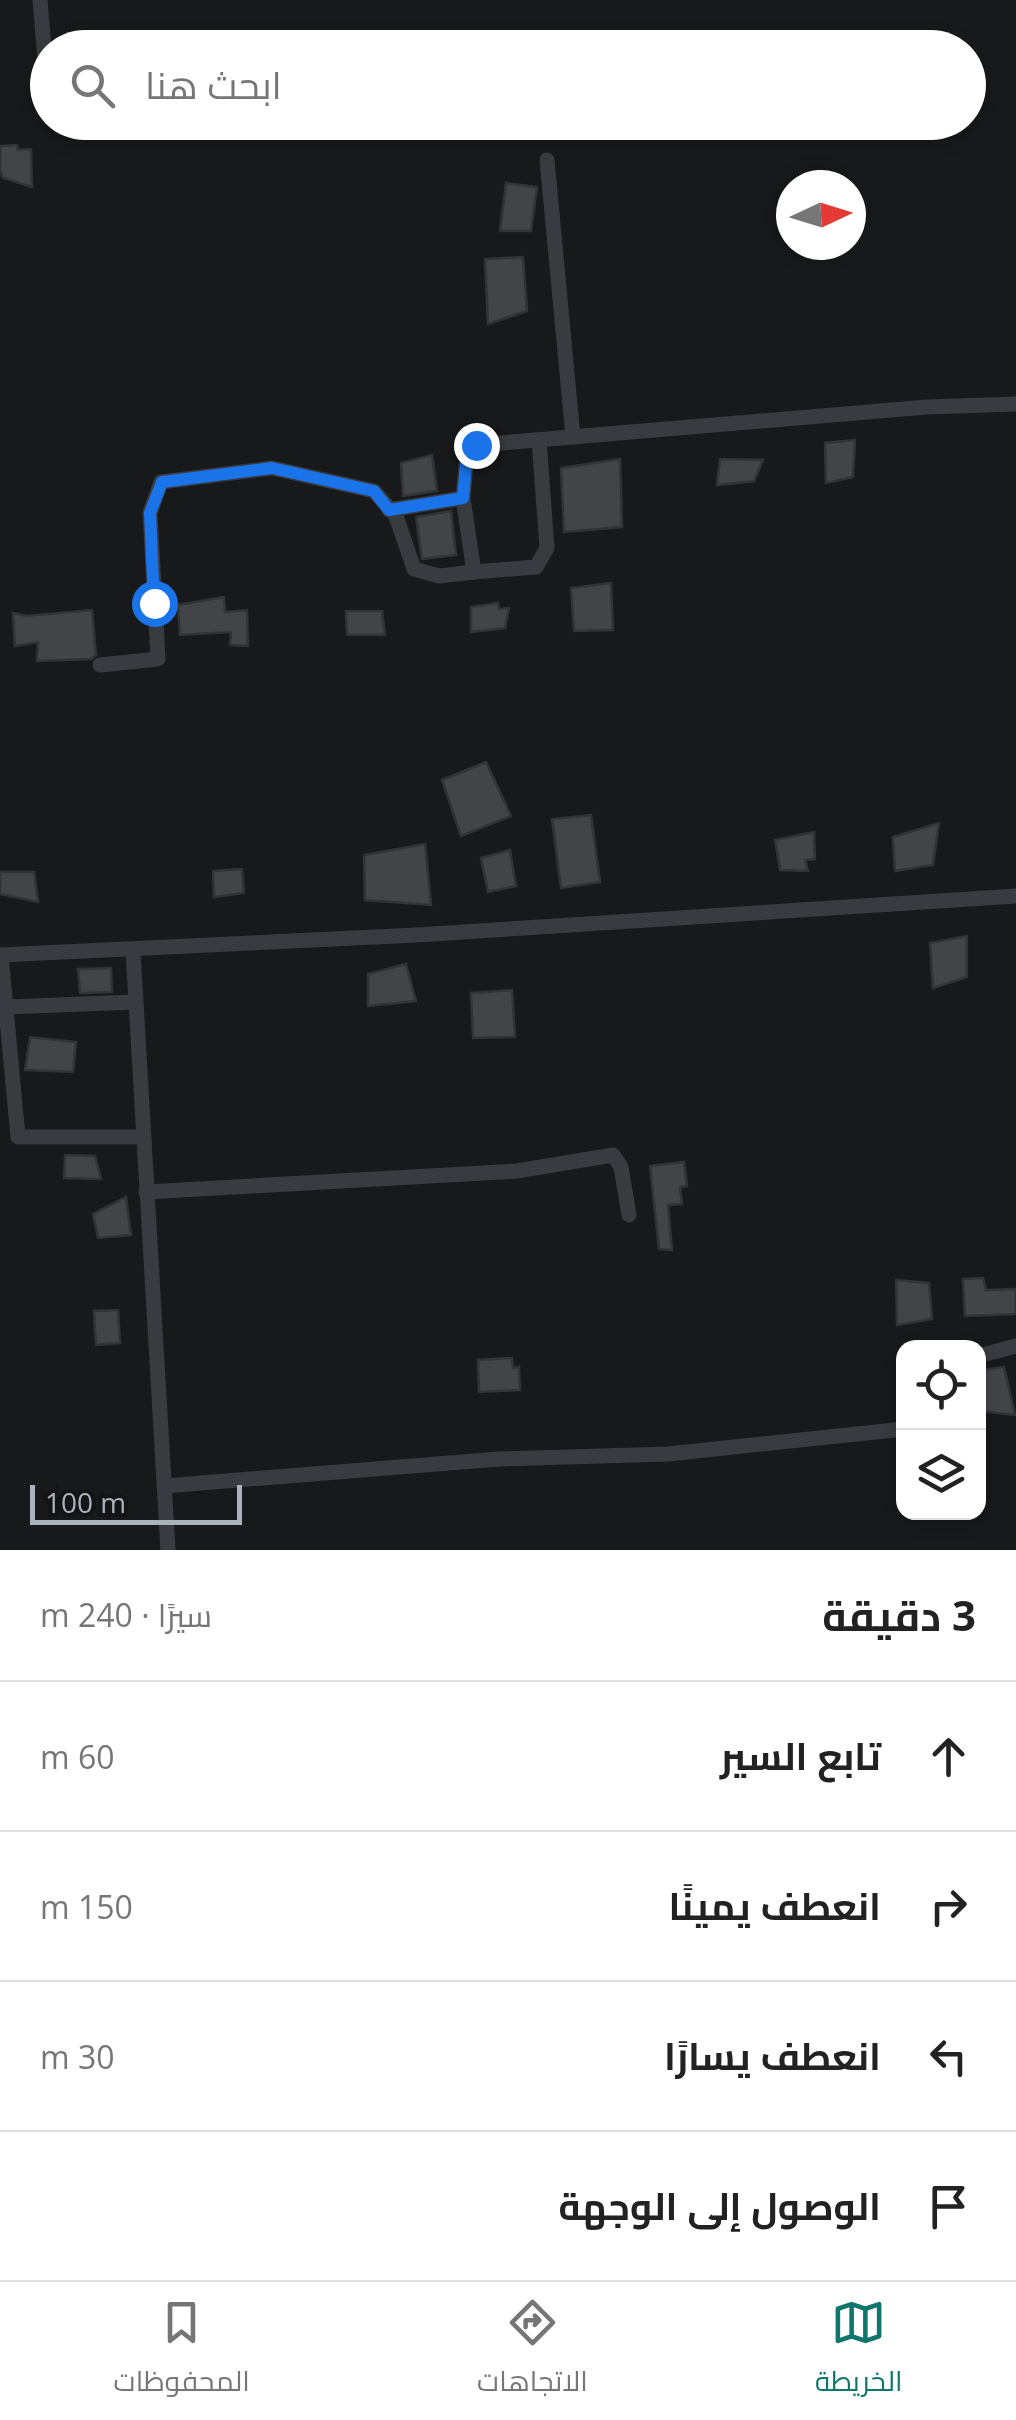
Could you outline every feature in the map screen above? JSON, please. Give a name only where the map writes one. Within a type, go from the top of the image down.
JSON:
[{"type":"street","points":[[40,0],[42,30]]},
{"type":"street","points":[[547,160],[573,437]]},
{"type":"street","points":[[474,572],[463,498],[467,454],[476,445],[927,406],[1016,404]]},
{"type":"street","points":[[100,665],[158,658],[150,513],[162,482],[272,468],[374,491],[400,525],[414,568],[439,576],[536,566],[547,548],[539,440]]},
{"type":"street","points":[[389,510],[463,498]]},
{"type":"street","points":[[143,1137],[18,1137],[0,955],[133,951],[1016,896]]},
{"type":"street","points":[[133,951],[168,1550]]},
{"type":"street","points":[[6,1007],[134,1002]]},
{"type":"street","points":[[146,1192],[517,1170],[613,1156],[622,1167],[629,1215]]},
{"type":"street","points":[[986,1354],[1016,1346]]},
{"type":"street","points":[[164,1486],[499,1458],[668,1454],[896,1430]]},
{"type":"building","points":[[17,145],[18,150],[31,149],[32,187],[3,178],[0,171],[0,146]]},
{"type":"building","points":[[506,183],[537,187],[531,231],[500,231]]},
{"type":"building","points":[[523,257],[527,311],[488,324],[485,259]]},
{"type":"building","points":[[855,440],[853,477],[826,483],[825,443]]},
{"type":"building","points":[[432,455],[437,491],[403,496],[401,463]]},
{"type":"building","points":[[620,459],[622,527],[564,532],[561,468]]},
{"type":"building","points":[[720,459],[763,460],[754,481],[717,485]]},
{"type":"building","points":[[451,511],[456,555],[422,559],[416,517]]},
{"type":"building","points":[[611,583],[613,630],[574,631],[571,588]]},
{"type":"building","points":[[224,597],[225,612],[247,610],[248,646],[230,645],[231,632],[180,635],[178,605]]},
{"type":"building","points":[[498,603],[499,609],[509,608],[505,628],[471,632],[471,607]]},
{"type":"building","points":[[92,610],[96,655],[91,659],[37,661],[38,642],[15,646],[13,613],[26,616]]},
{"type":"building","points":[[346,611],[382,611],[385,635],[347,635]]},
{"type":"building","points":[[486,762],[511,816],[461,836],[442,780]]},
{"type":"building","points":[[591,815],[600,882],[561,888],[552,819]]},
{"type":"building","points":[[939,823],[933,865],[895,871],[893,837]]},
{"type":"building","points":[[814,832],[815,859],[805,860],[808,871],[780,870],[775,840]]},
{"type":"building","points":[[425,844],[431,905],[365,900],[364,855]]},
{"type":"building","points":[[510,850],[516,886],[488,892],[481,858]]},
{"type":"building","points":[[242,869],[244,893],[214,897],[213,871]]},
{"type":"building","points":[[0,872],[34,872],[38,902],[0,894]]},
{"type":"building","points":[[967,936],[967,977],[933,988],[930,943]]},
{"type":"building","points":[[406,964],[416,1001],[368,1006],[368,974]]},
{"type":"building","points":[[111,968],[112,992],[80,993],[78,969]]},
{"type":"building","points":[[512,990],[515,1037],[473,1038],[471,993]]},
{"type":"building","points":[[30,1037],[76,1042],[73,1072],[25,1070]]},
{"type":"building","points":[[65,1155],[95,1156],[101,1179],[64,1178]]},
{"type":"building","points":[[684,1162],[687,1186],[680,1187],[682,1204],[668,1205],[672,1250],[659,1249],[650,1166]]},
{"type":"building","points":[[126,1197],[131,1235],[98,1238],[93,1214]]},
{"type":"building","points":[[983,1278],[986,1290],[1016,1289],[1016,1314],[965,1316],[963,1279]]},
{"type":"building","points":[[896,1280],[929,1283],[932,1319],[897,1325]]},
{"type":"building","points":[[118,1310],[120,1343],[96,1345],[94,1311]]},
{"type":"building","points":[[512,1358],[513,1368],[519,1367],[520,1390],[479,1392],[478,1360]]},
{"type":"building","points":[[1004,1367],[1015,1415],[986,1412],[986,1369]]},
{"type":"route","points":[[154,603],[150,513],[162,482],[272,468],[374,491],[389,510],[463,498],[467,454],[476,445]]}]
